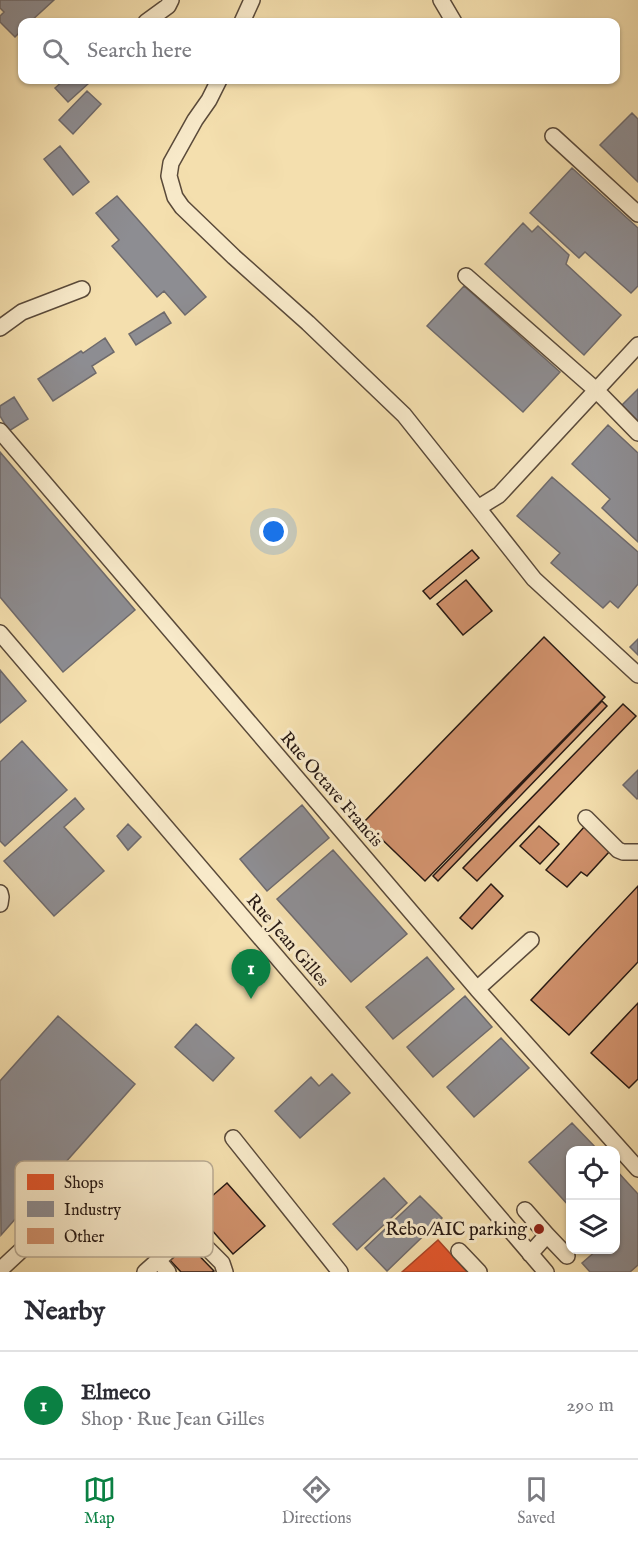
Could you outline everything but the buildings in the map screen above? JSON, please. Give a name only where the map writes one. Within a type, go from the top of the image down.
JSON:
[{"type":"street","points":[[152,18],[168,6],[171,0]]},
{"type":"street","points":[[244,18],[252,0]]},
{"type":"street","points":[[441,0],[452,18]]},
{"type":"street","points":[[217,84],[171,163],[169,176],[175,197],[182,207],[404,415],[534,579],[638,675]]},
{"type":"street","points":[[553,136],[638,214]]},
{"type":"street","points":[[466,276],[596,390],[638,433]]},
{"type":"street","points":[[0,328],[22,312],[82,289]]},
{"type":"street","points":[[478,508],[499,495],[638,345]]},
{"type":"street","name":"Rue Octave Francis","points":[[0,431],[477,989],[638,1169]]},
{"type":"street","name":"Rue Jean Gilles","points":[[0,633],[546,1272]]},
{"type":"street","points":[[586,818],[618,850],[638,852]]},
{"type":"street","points":[[0,893],[0,904]]},
{"type":"street","points":[[477,989],[531,940]]},
{"type":"street","points":[[233,1138],[340,1272]]},
{"type":"street","points":[[525,1210],[567,1256]]},
{"type":"street","points":[[530,1254],[548,1235]]},
{"type":"street","points":[[459,1251],[479,1272]]},
{"type":"street","points":[[213,1254],[222,1263],[225,1272]]},
{"type":"street","points":[[1,1271],[16,1257]]},
{"type":"street","points":[[145,1272],[163,1266]]},
{"type":"place","name":"Elmeco","points":[[251,999]]},
{"type":"place","name":"Rebo/AIC parking","points":[[539,1229]]}]
